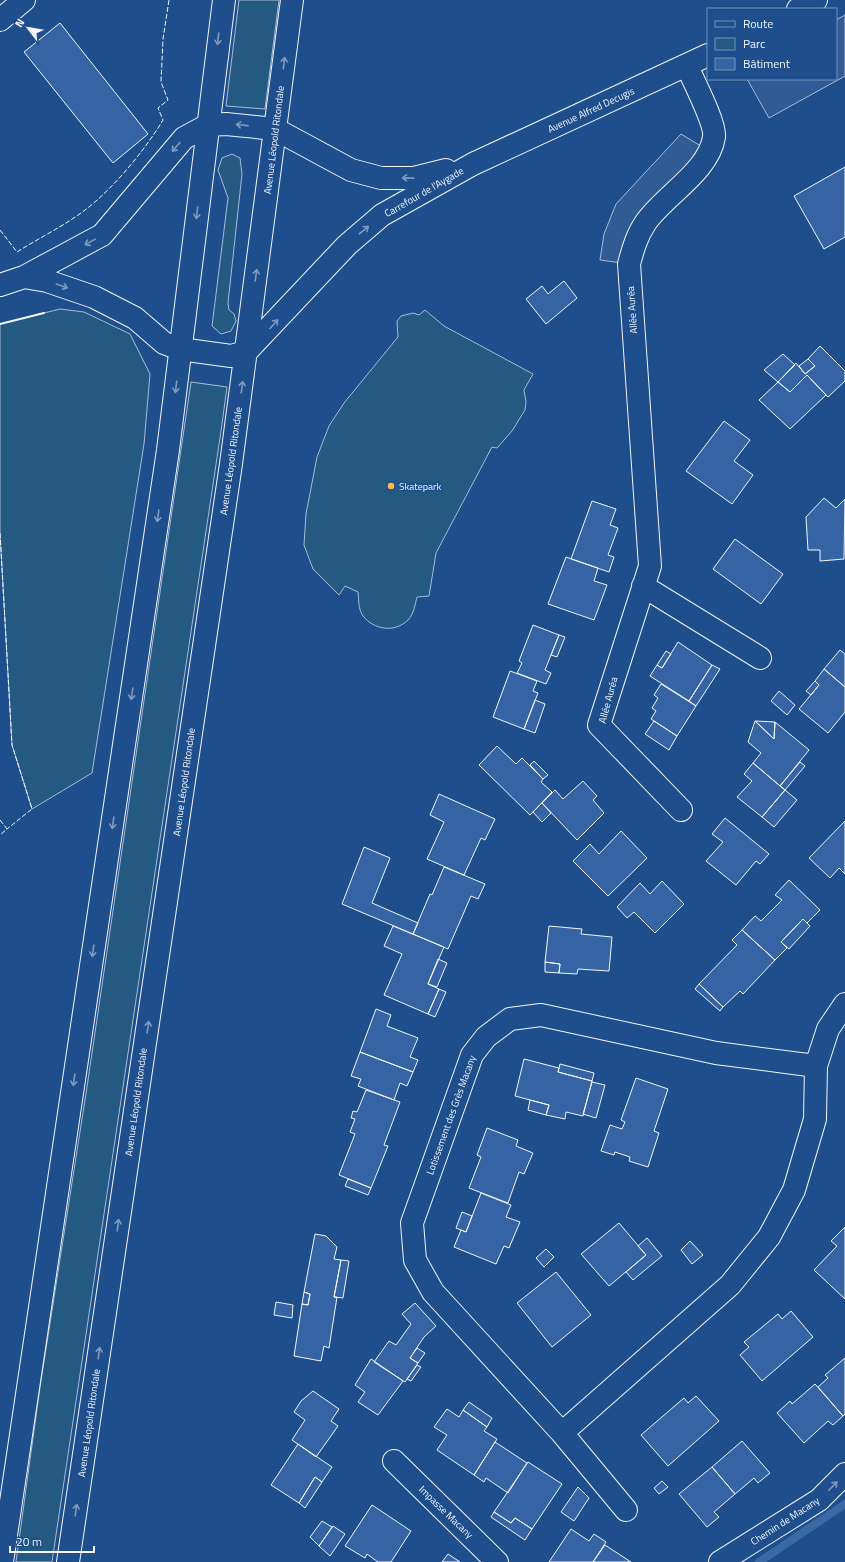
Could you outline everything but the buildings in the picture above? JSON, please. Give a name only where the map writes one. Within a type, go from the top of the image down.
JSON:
[{"type":"main road","points":[[0,20],[24,0]]},
{"type":"main road","points":[[2,1562],[167,457],[224,0]]},
{"type":"main road","name":"Avenue Léopold Ritondale","points":[[68,1562],[246,352],[292,0]]},
{"type":"main road","points":[[800,8],[816,0]]},
{"type":"main road","name":"Avenue Alfred Decugis","points":[[473,164],[707,56]]},
{"type":"main road","name":"Allée Auréa","points":[[681,810],[599,725],[650,566],[629,264],[635,242],[647,221],[703,163],[714,137],[712,124],[686,66]]},
{"type":"main road","name":"Carrefour de l'Aygade","points":[[0,285],[24,277],[102,235],[184,138],[208,125],[226,124],[275,129],[351,170],[381,178],[414,178],[473,164]]},
{"type":"main road","name":"Carrefour de l'Aygade","points":[[246,352],[352,240],[382,216],[473,164]]},
{"type":"main road","points":[[24,277],[47,281],[94,297],[135,318],[164,343],[180,349],[231,356],[246,352]]},
{"type":"main road","points":[[643,586],[760,658]]},
{"type":"main road","points":[[562,1433],[730,1285],[769,1237],[794,1190],[815,1119],[816,1066],[828,1030],[845,1004]]},
{"type":"main road","name":"Lotissement des Grès Macany","points":[[626,1510],[562,1433],[433,1292],[415,1260],[412,1223],[472,1055],[486,1037],[510,1019],[541,1015],[716,1053],[816,1066]]},
{"type":"main road","name":"Impasse Macany","points":[[394,1461],[497,1562]]},
{"type":"main road","name":"Chemin de Macany","points":[[720,1562],[819,1500],[845,1474]]},
{"type":"green space","points":[[239,0],[279,0],[265,109],[226,106]]},
{"type":"green space","points":[[232,154],[240,158],[242,174],[228,303],[229,310],[234,314],[236,321],[231,331],[221,334],[212,326],[228,198],[218,170],[222,158]]},
{"type":"green space","points":[[60,309],[84,312],[130,334],[150,374],[144,444],[92,773],[32,809],[12,745],[0,533],[0,324]]},
{"type":"green space","name":"Skatepark","points":[[425,310],[444,326],[533,374],[524,390],[526,402],[525,410],[512,431],[497,448],[492,447],[436,553],[429,596],[417,597],[412,615],[403,624],[397,627],[385,628],[373,624],[363,616],[359,607],[358,592],[345,586],[339,595],[313,569],[304,545],[306,514],[317,457],[329,426],[344,403],[398,337],[397,321],[401,316],[413,313],[419,315]]},
{"type":"green space","points":[[191,382],[227,387],[221,431],[52,1562],[16,1562],[40,1387],[87,1087]]},
{"type":"shaded area","points":[[845,15],[845,76],[769,118],[748,80],[837,80],[837,19]]},
{"type":"shaded area","points":[[681,134],[709,151],[647,221],[629,264],[600,260],[604,234],[616,204]]},
{"type":"waterway","points":[[759,1562],[845,1504]]},
{"type":"fence","points":[[0,230],[17,252],[69,221],[96,201],[117,180],[156,132],[163,120],[158,108],[168,100],[161,82],[163,39],[169,0]]},
{"type":"fence","points":[[0,533],[12,745],[32,809],[7,829]]},
{"type":"fence","points":[[0,820],[7,829],[0,835]]},
{"type":"wall","points":[[0,324],[44,313]]},
{"type":"place","name":"Skatepark","points":[[391,486]]}]
